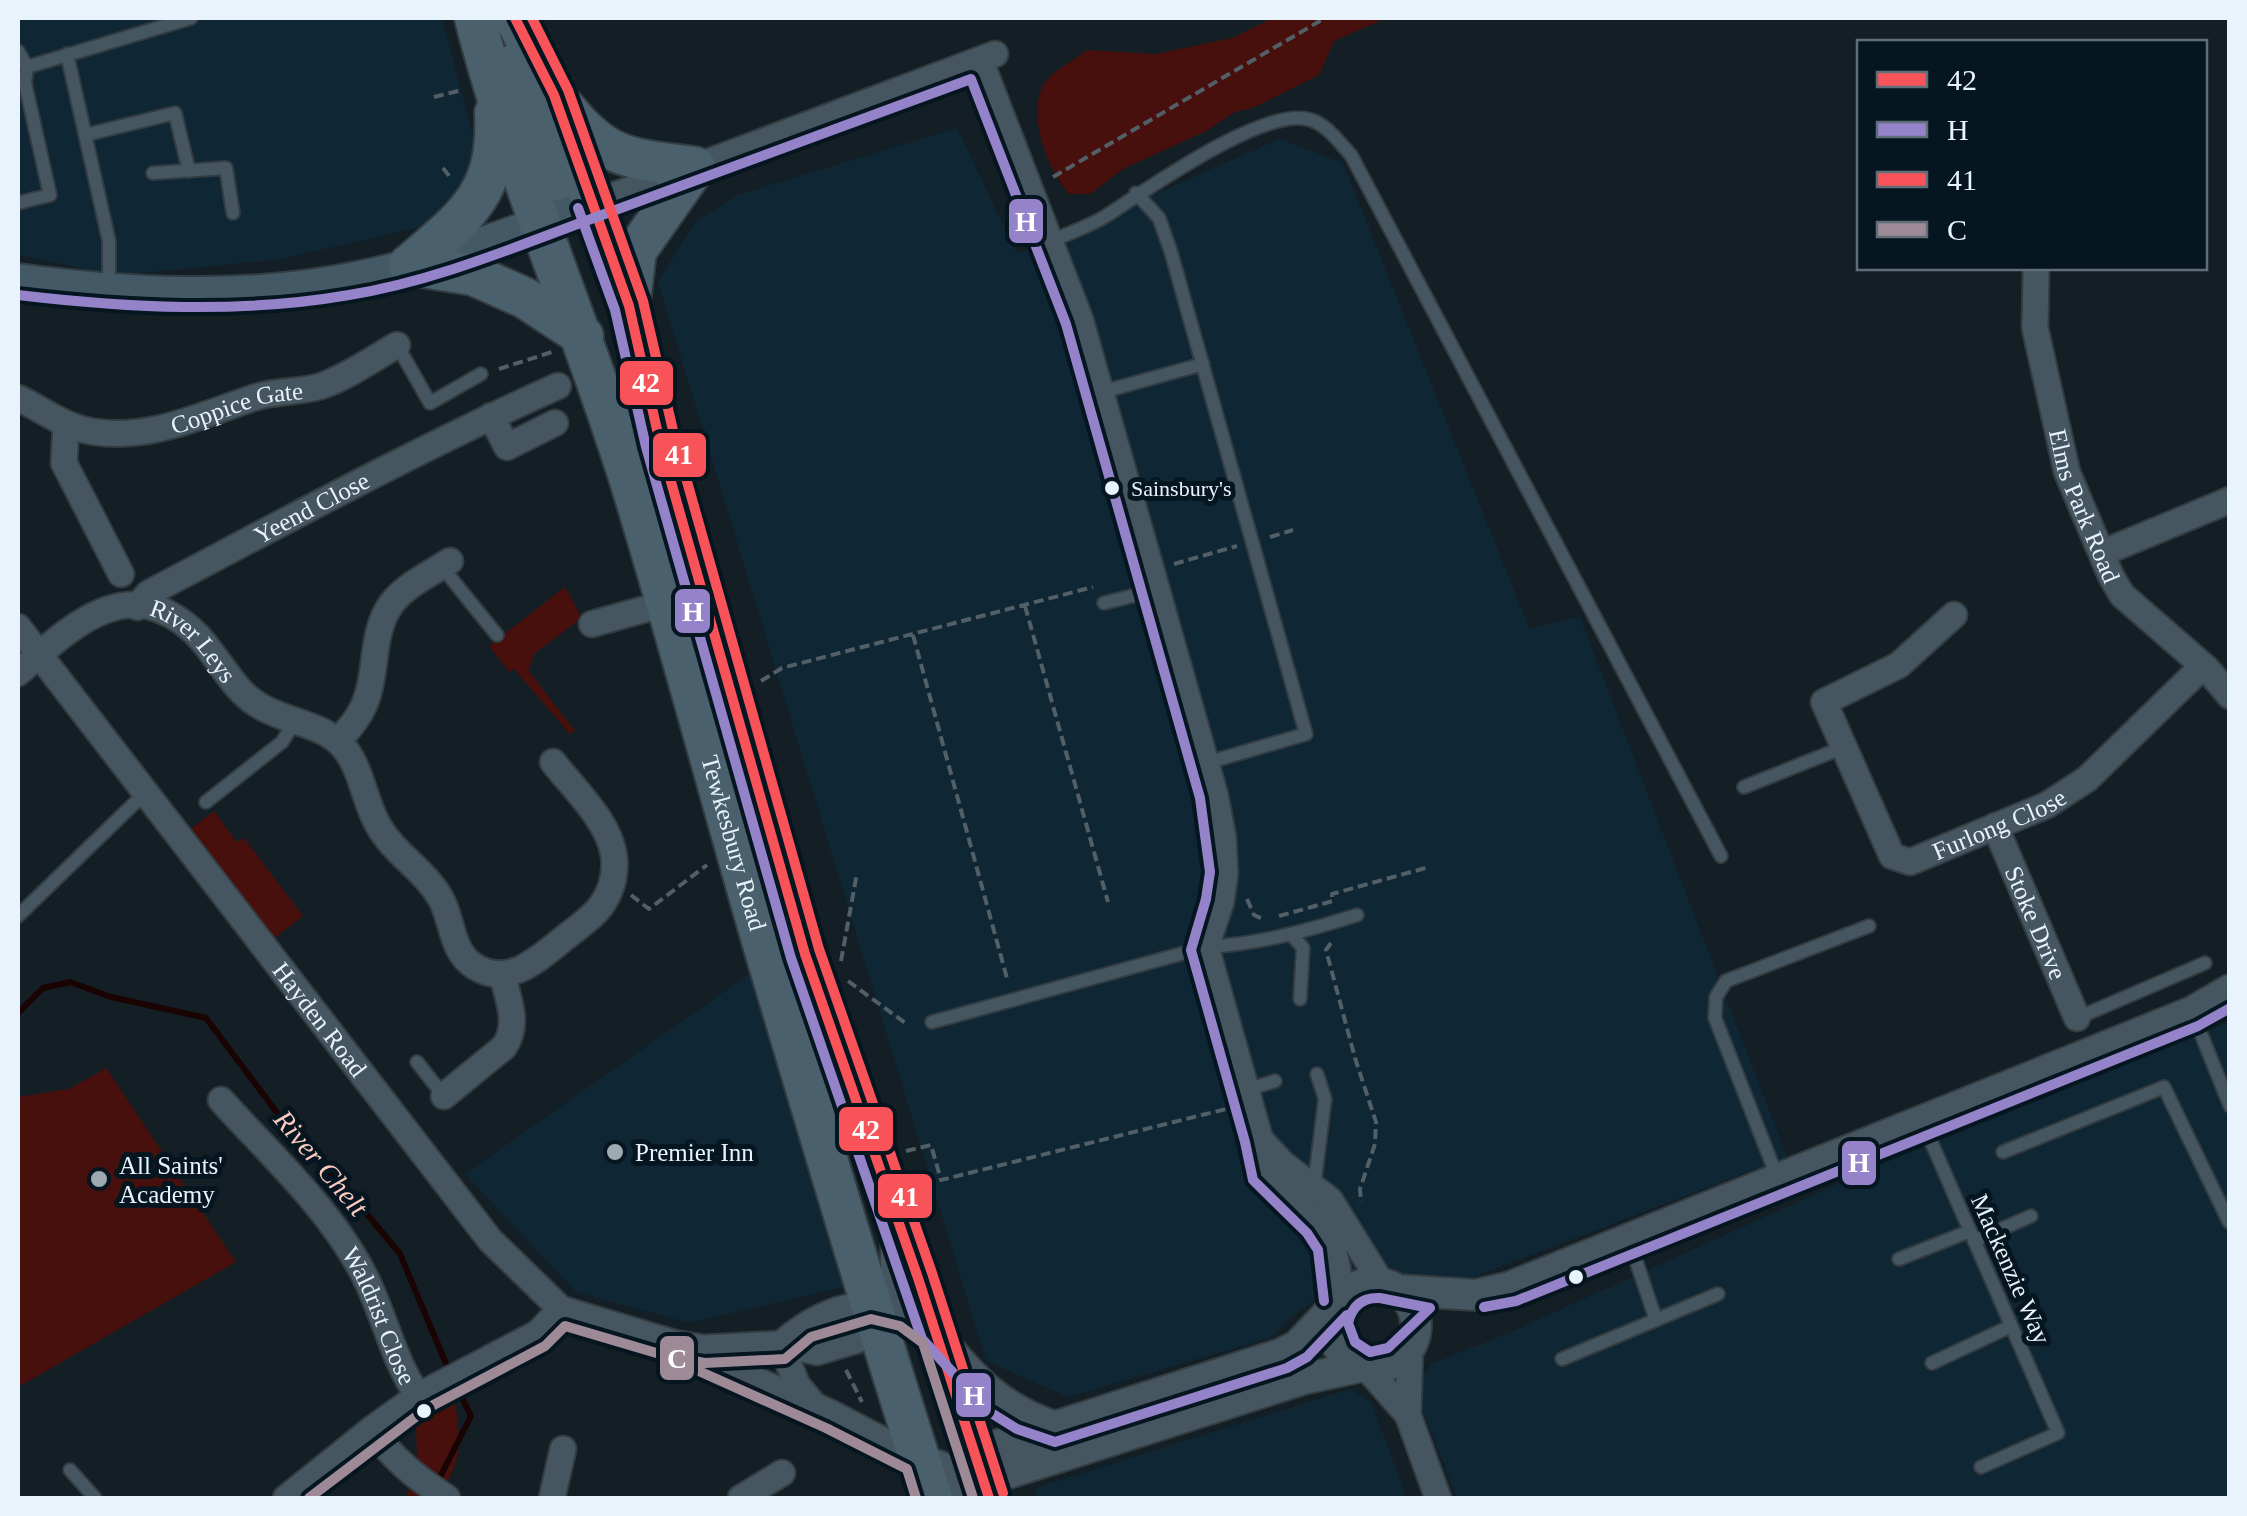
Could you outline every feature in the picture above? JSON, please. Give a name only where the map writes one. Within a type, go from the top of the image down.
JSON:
[{"type":"highway","name":"Tewkesbury Road","points":[[475,18],[494,90],[539,224],[584,339],[632,489],[932,1498]]},
{"type":"highway","points":[[496,18],[556,184],[553,202],[539,224]]},
{"type":"highway","name":"Tewkesbury Road","points":[[515,18],[554,94],[629,306],[660,444],[805,954],[936,1334],[975,1483]]},
{"type":"highway","points":[[409,265],[468,215],[484,187],[496,146],[494,90]]},
{"type":"highway","points":[[554,94],[586,134],[608,150],[638,160],[695,168],[636,250],[629,306]]},
{"type":"highway","points":[[592,202],[579,224],[577,236],[636,436],[638,461],[632,489]]},
{"type":"highway","points":[[409,265],[473,275],[525,298],[584,339]]},
{"type":"main road","points":[[18,280],[109,290],[178,292],[294,287],[351,280],[539,224],[592,202]]},
{"type":"street","points":[[592,202],[695,168],[988,57],[1102,392],[1206,763],[1223,837],[1225,873],[1206,947],[1260,1139],[1265,1170],[1318,1223],[1332,1244],[1338,1270],[1338,1303],[1332,1330],[1335,1342],[1351,1361],[1364,1366],[1408,1415],[1438,1498]]},
{"type":"street","name":"Elms Park Road","points":[[2036,270],[2035,328],[2067,472],[2102,553],[2122,594],[2230,696]]},
{"type":"street","name":"Coppice Gate","points":[[18,398],[66,425],[114,433],[172,427],[259,396],[324,385],[397,346]]},
{"type":"street","name":"Yeend Close","points":[[138,607],[149,592],[558,386]]},
{"type":"street","points":[[492,416],[508,447],[556,423]]},
{"type":"street","points":[[66,425],[64,464],[121,574]]},
{"type":"street","points":[[2102,553],[2230,500]]},
{"type":"street","points":[[446,564],[400,594],[383,618],[369,693],[362,712],[338,741],[356,766],[378,826],[441,899],[459,950],[476,967],[502,974],[532,963],[600,908],[612,882],[614,854],[610,840],[553,762]]},
{"type":"street","points":[[592,624],[667,603]]},
{"type":"street","name":"River Leys","points":[[18,673],[79,620],[106,608],[153,610],[182,623],[195,634],[254,704],[338,741]]},
{"type":"street","name":"Furlong Close","points":[[1954,615],[1899,665],[1824,702],[1892,856],[1910,862],[2047,805],[2087,778],[2202,667]]},
{"type":"street","name":"Hayden Road","points":[[18,627],[490,1240],[561,1310],[704,1348],[781,1344],[804,1324],[877,1309]]},
{"type":"street","name":"Stoke Drive","points":[[1995,826],[2077,1018]]},
{"type":"street","points":[[444,1096],[510,1038],[513,1019],[502,974]]},
{"type":"street","points":[[975,1483],[1004,1442],[1122,1408],[1298,1346],[1358,1286],[1475,1296],[1510,1287],[2192,1012],[2230,990]]},
{"type":"street","name":"Waldrist Close","points":[[220,1100],[340,1236],[362,1271],[402,1372],[425,1392]]},
{"type":"street","points":[[1260,1139],[1342,1214],[1390,1286],[1414,1312],[1408,1415]]},
{"type":"street","points":[[891,1198],[896,1260],[877,1309],[907,1312],[936,1334],[996,1399],[1024,1416],[1055,1427]]},
{"type":"street","points":[[919,1459],[975,1483],[1302,1379],[1390,1364],[1475,1296]]},
{"type":"street","points":[[286,1498],[372,1428],[425,1392],[538,1334],[561,1310]]},
{"type":"street","name":"Hayden Road","points":[[674,1343],[919,1459]]},
{"type":"street","points":[[781,1344],[798,1385],[818,1408]]},
{"type":"street","points":[[372,1428],[387,1452],[447,1498]]},
{"type":"street","points":[[552,1498],[564,1449]]},
{"type":"street","points":[[742,1498],[782,1472]]},
{"type":"lane","points":[[27,66],[191,18]]},
{"type":"lane","points":[[18,50],[27,66],[25,83],[50,194],[18,203]]},
{"type":"lane","points":[[67,54],[109,241],[109,290]]},
{"type":"lane","points":[[85,134],[175,113],[190,171]]},
{"type":"lane","points":[[1051,241],[1104,217],[1191,158],[1294,118],[1312,120],[1351,155],[1720,856]]},
{"type":"lane","points":[[152,174],[226,168],[233,213]]},
{"type":"lane","points":[[1136,193],[1159,218],[1306,734],[1206,763]]},
{"type":"lane","points":[[397,346],[430,403],[481,374]]},
{"type":"lane","points":[[1102,392],[1202,364]]},
{"type":"lane","points":[[446,564],[497,636]]},
{"type":"lane","points":[[1104,603],[1153,580]]},
{"type":"lane","points":[[206,802],[282,742],[294,722]]},
{"type":"lane","points":[[1744,787],[1844,747]]},
{"type":"lane","points":[[18,916],[145,793]]},
{"type":"lane","points":[[932,1022],[1206,947],[1292,935],[1356,915]]},
{"type":"lane","points":[[1779,1181],[1716,1018],[1716,997],[1726,981],[1869,926]]},
{"type":"lane","points":[[1292,935],[1304,948],[1300,999]]},
{"type":"lane","points":[[2077,1018],[2205,964]]},
{"type":"lane","points":[[2192,1012],[2230,1106]]},
{"type":"lane","points":[[417,1062],[444,1096]]},
{"type":"lane","points":[[1314,1187],[1325,1100],[1317,1074]]},
{"type":"lane","points":[[1248,1096],[1276,1080]]},
{"type":"lane","points":[[2003,1152],[2164,1087],[2229,1222]]},
{"type":"lane","name":"Mackenzie Way","points":[[1922,1123],[2058,1433],[1981,1466]]},
{"type":"lane","points":[[1899,1259],[2031,1216]]},
{"type":"lane","points":[[1629,1240],[1656,1320]]},
{"type":"lane","points":[[1562,1359],[1718,1294]]},
{"type":"lane","points":[[1932,1363],[2012,1326]]},
{"type":"lane","points":[[70,1470],[94,1498]]},
{"type":"path","points":[[1045,182],[1324,18]]},
{"type":"path","points":[[481,374],[584,339]]},
{"type":"path","points":[[1153,580],[1293,530]]},
{"type":"path","points":[[730,697],[782,668],[1105,584]]},
{"type":"path","points":[[1025,606],[1108,902]]},
{"type":"path","points":[[913,634],[1013,1001]]},
{"type":"path","points":[[612,882],[649,909],[735,844]]},
{"type":"path","points":[[1247,898],[1254,915],[1265,920],[1334,901],[1332,894],[1429,867]]},
{"type":"path","points":[[856,872],[839,974],[908,1025]]},
{"type":"path","points":[[1336,922],[1338,934],[1326,950],[1354,1058],[1376,1122],[1375,1144],[1360,1189],[1366,1216]]},
{"type":"path","points":[[877,1159],[932,1145],[942,1180],[1248,1096]]},
{"type":"path","points":[[842,1360],[861,1402]]},
{"type":"shaded area","points":[[18,18],[442,18],[483,174],[442,222],[281,259],[114,276],[18,254]]},
{"type":"shaded area","points":[[1273,18],[1386,18],[1334,41],[1319,75],[1123,169],[1090,194],[1069,194],[1047,157],[1038,126],[1039,97],[1052,75],[1087,50],[1156,54],[1232,38]]},
{"type":"shaded area","points":[[957,128],[1017,254],[1280,139],[1343,163],[1529,628],[1580,617],[1787,1157],[1458,1283],[1347,1275],[1287,1321],[1273,1337],[1068,1397],[986,1361],[658,282],[695,222],[737,195]]},
{"type":"shaded area","points":[[565,587],[582,618],[535,653],[528,670],[575,731],[570,734],[489,646]]},
{"type":"shaded area","points":[[214,811],[237,842],[244,838],[303,916],[263,947],[180,837]]},
{"type":"shaded area","points":[[755,970],[853,1285],[689,1323],[576,1292],[465,1174]]},
{"type":"shaded area","points":[[2229,1022],[2229,1498],[1457,1498],[1414,1388],[1431,1364],[1511,1332],[1868,1170]]},
{"type":"shaded area","name":"All Saints' Academy","points":[[106,1068],[236,1262],[18,1387],[18,1097],[69,1089]]},
{"type":"shaded area","points":[[1350,1389],[1371,1402],[1407,1498],[1034,1498],[1038,1487]]},
{"type":"shaded area","points":[[455,1402],[458,1452],[446,1484],[438,1498],[406,1498],[417,1463],[416,1423]]},
{"type":"waterway","name":"River Chelt","points":[[18,1013],[43,988],[70,982],[111,997],[206,1018],[290,1130],[400,1254],[450,1373]]},
{"type":"waterway","name":"River Chelt","points":[[436,1485],[471,1416],[455,1384]]},
{"type":"transit line","name":"42","points":[[515,18],[554,95],[629,306],[660,443],[805,954],[918,1278],[989,1498]]},
{"type":"transit line","name":"41","points":[[532,18],[568,90],[643,301],[675,439],[819,949],[932,1273],[1003,1493]]},
{"type":"transit line","name":"H","points":[[18,295],[142,306],[225,307],[308,301],[382,289],[477,261],[971,79],[1066,324],[1200,798],[1210,872],[1191,950],[1253,1180],[1307,1233],[1318,1250],[1324,1301]]},
{"type":"transit line","name":"H","points":[[578,208],[615,310],[646,447],[791,958],[922,1339],[988,1411],[1017,1429],[1055,1442],[1287,1368],[1307,1357],[1347,1315]]},
{"type":"transit line","name":"H","points":[[1484,1307],[1516,1301],[2198,1026],[2230,1008]]},
{"type":"transit line","name":"H","points":[[1380,1298],[1430,1308],[1388,1348],[1370,1352],[1355,1342],[1348,1323],[1359,1304],[1380,1298]]},
{"type":"transit line","name":"C","points":[[309,1498],[426,1409],[545,1346],[565,1326],[670,1357],[705,1363],[785,1359],[811,1337],[871,1319],[900,1326],[923,1343],[973,1498]]},
{"type":"transit line","name":"C","points":[[681,1363],[907,1469],[916,1498]]},
{"type":"place","name":"Sainsbury's","points":[[1112,488]]},
{"type":"place","name":"Premier Inn","points":[[615,1152]]},
{"type":"place","name":"All Saints' Academy","points":[[99,1179]]}]
